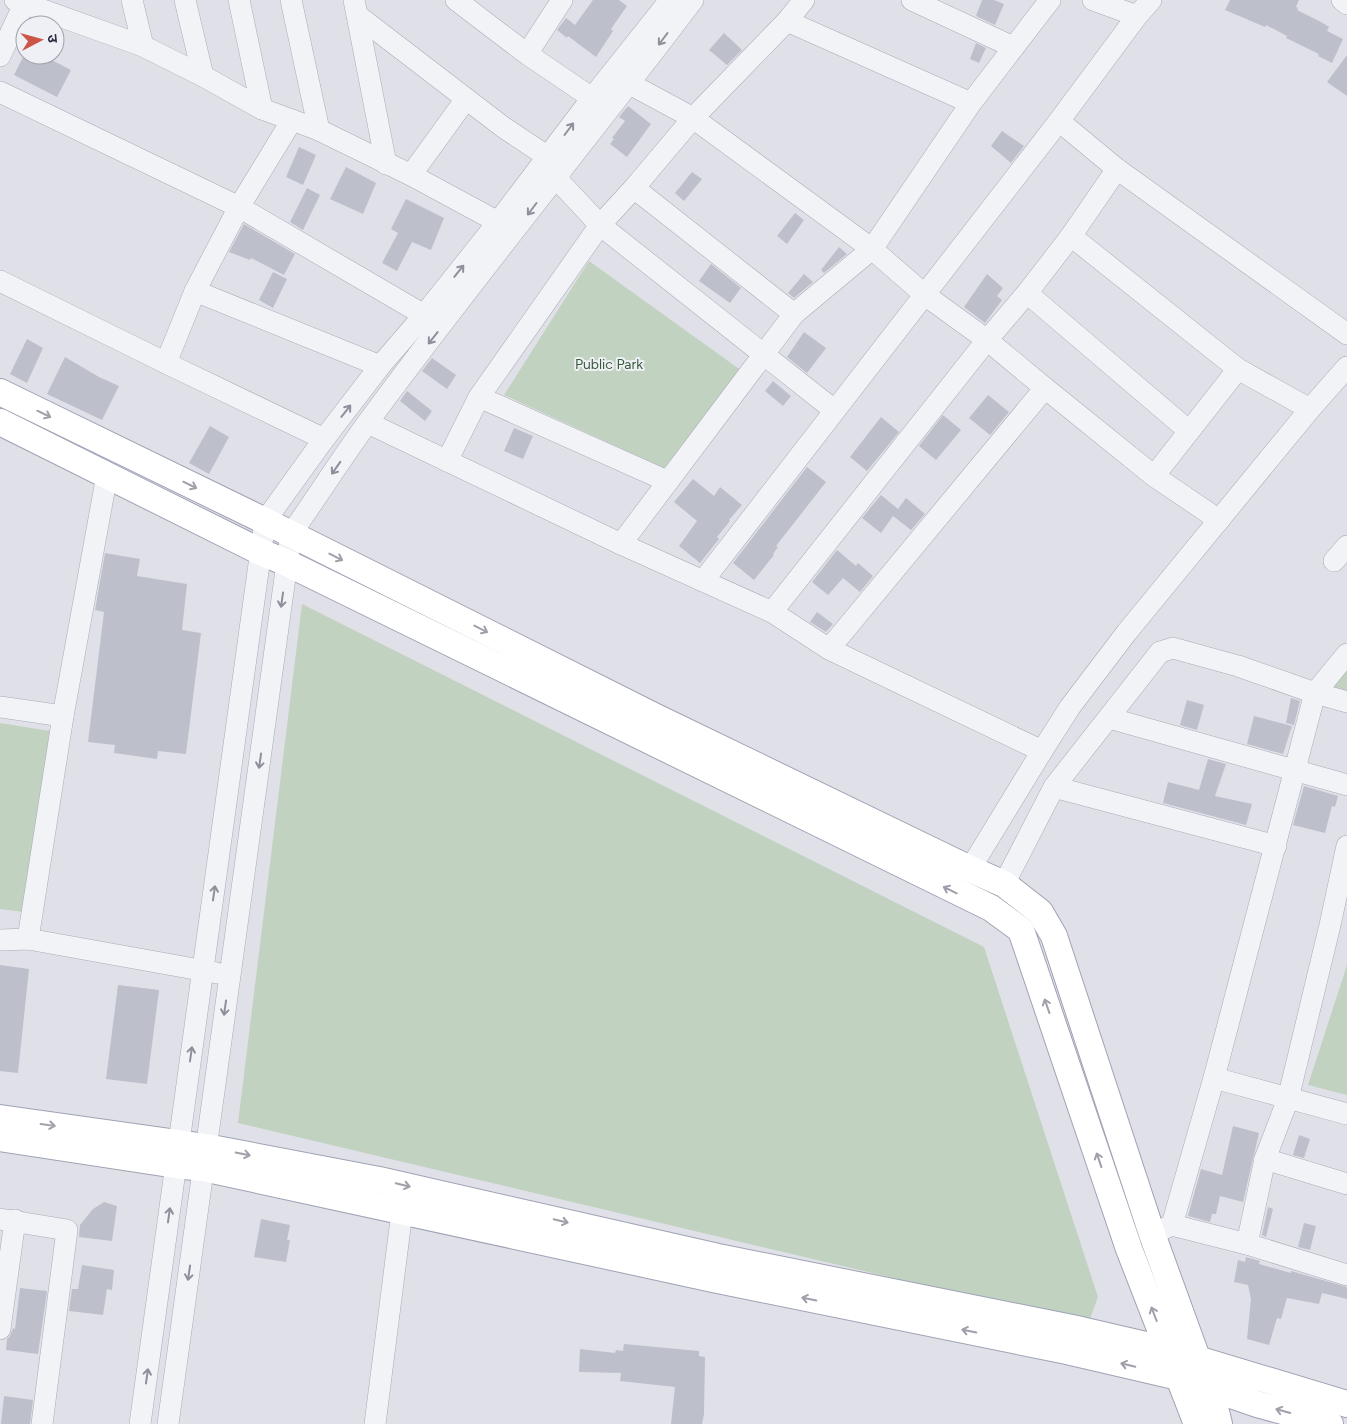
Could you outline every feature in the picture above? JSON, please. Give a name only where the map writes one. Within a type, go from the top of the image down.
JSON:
[{"type":"main road","points":[[0,392],[265,521],[656,717],[1004,884],[1040,912],[1054,936],[1162,1229],[1197,1358],[1210,1387],[1219,1424]]},
{"type":"main road","points":[[0,422],[261,552],[287,563],[991,908],[1021,930],[1129,1249],[1197,1424]]},
{"type":"main road","points":[[0,1118],[177,1155]]},
{"type":"main road","points":[[0,1138],[205,1158],[379,1180],[718,1257],[1062,1326],[1167,1350],[1347,1404]]},
{"type":"main road","points":[[205,1158],[402,1212],[713,1279],[1067,1351],[1179,1377],[1257,1404],[1330,1424]]},
{"type":"street","points":[[132,0],[144,46]]},
{"type":"street","points":[[186,0],[204,76]]},
{"type":"street","points":[[240,0],[262,109]]},
{"type":"street","points":[[291,0],[319,130]]},
{"type":"street","points":[[456,0],[527,54],[592,98]]},
{"type":"street","points":[[527,54],[562,0]]},
{"type":"street","points":[[168,1424],[291,534],[506,228],[548,157],[670,0]]},
{"type":"street","points":[[140,1424],[265,521],[380,366],[424,315],[555,177],[630,84],[693,0]]},
{"type":"street","points":[[447,461],[479,397],[600,225],[634,188],[692,118],[787,21],[804,0]]},
{"type":"street","points":[[912,0],[1013,47]]},
{"type":"street","points":[[622,544],[794,314],[872,249],[971,102],[1050,0]]},
{"type":"street","points":[[1093,0],[1137,16]]},
{"type":"street","points":[[703,581],[1059,121],[1137,16],[1152,0]]},
{"type":"street","points":[[1342,0],[1347,4]]},
{"type":"street","points":[[0,56],[20,2],[144,46],[204,76],[262,109],[319,130],[411,175],[506,228]]},
{"type":"street","points":[[355,7],[386,164]]},
{"type":"street","points":[[355,7],[466,99],[548,157]]},
{"type":"street","points":[[787,21],[971,102]]},
{"type":"street","points":[[630,84],[692,118],[872,249],[924,295],[988,340],[1154,476],[1219,520]]},
{"type":"street","points":[[0,92],[239,206],[424,315]]},
{"type":"street","points":[[411,175],[466,99]]},
{"type":"street","points":[[166,363],[195,291],[239,206],[292,120]]},
{"type":"street","points":[[1059,121],[1117,169],[1347,334]]},
{"type":"street","points":[[772,612],[1027,293],[1071,236],[1117,169]]},
{"type":"street","points":[[555,177],[600,225],[834,410]]},
{"type":"street","points":[[634,188],[794,314]]},
{"type":"street","points":[[1071,236],[1238,369],[1310,409]]},
{"type":"street","points":[[0,281],[324,439]]},
{"type":"street","points":[[195,291],[380,366]]},
{"type":"street","points":[[1027,293],[1189,431]]},
{"type":"street","points":[[970,869],[1070,707],[1121,640],[1310,409],[1347,367]]},
{"type":"street","points":[[1154,476],[1238,369]]},
{"type":"street","points":[[829,649],[1045,388]]},
{"type":"street","points":[[479,397],[668,481]]},
{"type":"street","points":[[368,423],[622,544],[772,612],[829,649],[1042,751]]},
{"type":"street","points":[[28,939],[63,716],[108,475]]},
{"type":"street","points":[[1004,884],[1054,787],[1160,652],[1173,648],[1238,666],[1347,702]]},
{"type":"street","points":[[1347,654],[1315,693],[1214,1078],[1162,1229],[1247,1244],[1347,1275]]},
{"type":"street","points":[[0,707],[63,716]]},
{"type":"street","points":[[1109,718],[1347,785]]},
{"type":"street","points":[[1054,787],[1276,846]]},
{"type":"street","points":[[1247,1244],[1265,1159],[1288,1098],[1339,927],[1346,853]]},
{"type":"street","points":[[0,940],[28,939],[230,975]]},
{"type":"street","points":[[1214,1078],[1347,1114]]},
{"type":"street","points":[[1265,1159],[1347,1184]]},
{"type":"street","points":[[375,1424],[402,1212]]},
{"type":"street","points":[[0,1328],[7,1219],[68,1230],[42,1424]]},
{"type":"green space","name":"Public Park","points":[[589,261],[742,371],[664,468],[504,395]]},
{"type":"green space","points":[[302,604],[984,947],[1098,1297],[1088,1324],[238,1123]]},
{"type":"green space","points":[[1347,663],[1347,698],[1323,692]]},
{"type":"green space","points":[[0,723],[50,731],[23,912],[0,909]]},
{"type":"green space","points":[[1347,965],[1347,1095],[1308,1085]]},
{"type":"building","points":[[593,0],[619,0],[627,6],[611,29],[613,31],[596,57],[557,30],[566,18],[575,25]]},
{"type":"building","points":[[982,0],[994,0],[1004,4],[995,25],[976,16]]},
{"type":"building","points":[[1230,0],[1299,0],[1296,7],[1298,8],[1297,10],[1323,23],[1329,27],[1327,31],[1343,39],[1332,63],[1266,25],[1265,27],[1225,10]]},
{"type":"building","points":[[724,33],[742,50],[727,65],[709,50]]},
{"type":"building","points":[[976,43],[986,48],[979,63],[970,59]]},
{"type":"building","points":[[1347,55],[1347,96],[1327,82]]},
{"type":"building","points":[[19,65],[61,65],[71,70],[57,97],[14,75]]},
{"type":"building","points":[[628,106],[651,124],[627,157],[610,144],[614,139],[612,138],[625,121],[619,117]]},
{"type":"building","points":[[1002,131],[1024,146],[1011,163],[991,146]]},
{"type":"building","points":[[299,147],[316,155],[303,185],[286,177]]},
{"type":"building","points":[[346,167],[376,183],[363,214],[330,199]]},
{"type":"building","points":[[692,172],[702,179],[684,201],[675,193]]},
{"type":"building","points":[[307,188],[320,195],[303,230],[290,222]]},
{"type":"building","points":[[406,199],[444,218],[431,250],[412,242],[397,271],[382,263],[398,233],[391,229]]},
{"type":"building","points":[[795,213],[804,220],[787,244],[777,236]]},
{"type":"building","points":[[244,224],[295,254],[284,275],[251,258],[250,260],[229,252]]},
{"type":"building","points":[[839,247],[847,254],[824,273],[821,270]]},
{"type":"building","points":[[711,264],[741,288],[730,303],[699,281]]},
{"type":"building","points":[[273,272],[287,279],[273,308],[259,300]]},
{"type":"building","points":[[804,274],[813,282],[794,298],[788,293]]},
{"type":"building","points":[[987,274],[1003,288],[997,296],[1002,300],[985,323],[964,307]]},
{"type":"building","points":[[804,332],[826,348],[807,373],[787,357]]},
{"type":"building","points":[[27,339],[43,348],[27,383],[10,374]]},
{"type":"building","points":[[65,357],[99,377],[119,386],[102,420],[47,394]]},
{"type":"building","points":[[432,358],[456,375],[447,389],[422,371]]},
{"type":"building","points":[[773,381],[791,396],[783,406],[765,391]]},
{"type":"building","points":[[407,391],[432,411],[425,421],[400,401]]},
{"type":"building","points":[[988,395],[1009,412],[990,435],[969,418]]},
{"type":"building","points":[[943,415],[961,430],[936,460],[919,446]]},
{"type":"building","points":[[881,417],[899,432],[867,471],[850,457]]},
{"type":"building","points":[[210,426],[229,437],[209,474],[189,463]]},
{"type":"building","points":[[514,428],[533,436],[523,459],[504,451]]},
{"type":"building","points":[[807,467],[826,482],[776,546],[778,547],[774,555],[754,580],[733,563]]},
{"type":"building","points":[[693,479],[714,496],[720,487],[742,505],[729,520],[717,537],[719,539],[700,563],[679,546],[697,521],[674,502]]},
{"type":"building","points":[[881,495],[898,509],[906,498],[925,514],[911,530],[893,516],[881,533],[862,518]]},
{"type":"building","points":[[837,550],[856,566],[858,563],[873,576],[860,592],[843,578],[828,595],[812,582]]},
{"type":"building","points":[[105,553],[140,559],[137,576],[187,584],[182,630],[201,633],[186,754],[158,751],[157,759],[114,753],[115,745],[88,742],[104,612],[95,610]]},
{"type":"building","points":[[817,612],[833,624],[826,632],[810,622]]},
{"type":"building","points":[[1291,698],[1300,701],[1294,725],[1286,723]]},
{"type":"building","points":[[1187,700],[1204,705],[1197,730],[1180,725]]},
{"type":"building","points":[[1254,716],[1292,726],[1283,754],[1247,744]]},
{"type":"building","points":[[1208,759],[1226,764],[1215,796],[1252,804],[1246,825],[1163,803],[1168,782],[1199,790]]},
{"type":"building","points":[[1304,786],[1338,796],[1335,807],[1332,806],[1325,833],[1293,825]]},
{"type":"building","points":[[0,965],[29,969],[18,1073],[0,1071]]},
{"type":"building","points":[[118,985],[159,990],[147,1084],[106,1079]]},
{"type":"building","points":[[1233,1126],[1259,1133],[1243,1202],[1220,1196],[1216,1214],[1212,1214],[1210,1222],[1188,1216],[1201,1169],[1222,1175]]},
{"type":"building","points":[[1299,1135],[1310,1139],[1304,1158],[1293,1155]]},
{"type":"building","points":[[104,1202],[117,1206],[112,1241],[79,1237],[80,1225],[93,1209]]},
{"type":"building","points":[[1268,1207],[1273,1209],[1266,1237],[1262,1235]]},
{"type":"building","points":[[261,1219],[290,1225],[287,1240],[290,1240],[286,1262],[254,1257]]},
{"type":"building","points":[[1304,1223],[1316,1226],[1310,1250],[1298,1247]]},
{"type":"building","points":[[1246,1257],[1260,1261],[1259,1264],[1347,1287],[1347,1299],[1322,1293],[1319,1304],[1287,1298],[1281,1319],[1277,1318],[1269,1345],[1247,1339],[1251,1299],[1248,1285],[1234,1282],[1238,1260],[1245,1262]]},
{"type":"building","points":[[82,1265],[114,1270],[112,1290],[107,1289],[103,1315],[69,1311],[72,1289],[78,1289]]},
{"type":"building","points":[[20,1288],[47,1291],[38,1354],[6,1350],[7,1339],[13,1328],[15,1329]]},
{"type":"building","points":[[624,1344],[699,1351],[699,1356],[705,1357],[704,1414],[702,1424],[671,1424],[675,1387],[620,1381],[621,1373],[579,1372],[580,1349],[615,1353],[616,1350],[623,1351]]},
{"type":"building","points":[[4,1396],[33,1400],[30,1424],[1,1424]]}]
